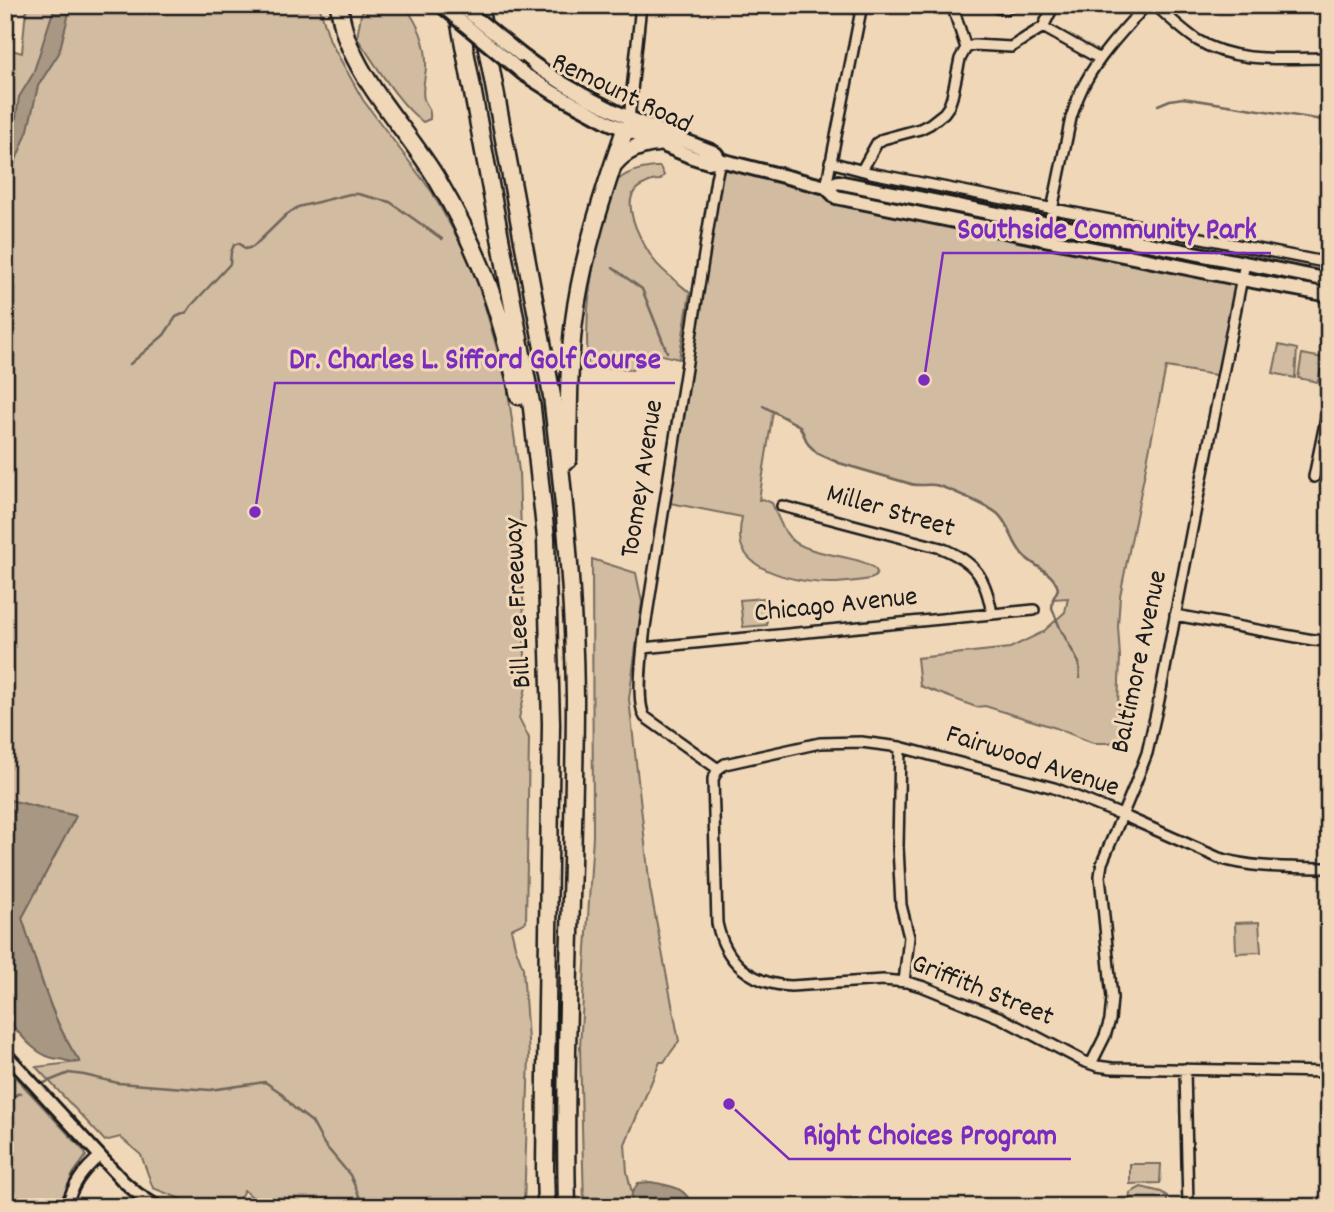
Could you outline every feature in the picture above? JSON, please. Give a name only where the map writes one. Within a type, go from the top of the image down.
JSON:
[{"type":"highway","points":[[339,5],[345,33],[356,61],[437,179],[484,271],[507,341],[545,538]]},
{"type":"highway","name":"Bill Lee Freeway","points":[[458,5],[532,408],[545,538],[551,724],[545,1076],[546,1207]]},
{"type":"highway","name":"Bill Lee Freeway","points":[[479,5],[552,396],[571,580],[575,697],[567,1207]]},
{"type":"highway","points":[[566,533],[573,322],[591,239],[627,124]]},
{"type":"highway","points":[[613,166],[630,150],[657,143]]},
{"type":"main road","name":"Remount Road","points":[[441,5],[524,74],[582,110],[711,151],[720,160]]},
{"type":"main road","name":"Remount Road","points":[[458,5],[521,55],[562,83],[605,107],[657,143],[706,162],[720,160],[825,187],[836,197],[1329,295]]},
{"type":"main road","name":"Remount Road","points":[[825,187],[838,182],[1329,280]]},
{"type":"street","points":[[627,124],[641,5]]},
{"type":"street","points":[[825,187],[862,5]]},
{"type":"street","points":[[952,5],[966,48]]},
{"type":"street","points":[[996,5],[1006,9],[1015,5]]},
{"type":"street","points":[[862,170],[877,143],[920,129],[944,113],[949,106],[960,59],[966,48],[974,45],[1011,47],[1043,27],[1054,5]]},
{"type":"street","points":[[1046,239],[1077,99],[1100,59],[1146,5]]},
{"type":"street","points":[[1155,5],[1198,41],[1229,54],[1267,58],[1329,58]]},
{"type":"street","points":[[1043,27],[1100,59]]},
{"type":"street","name":"Toomey Avenue","points":[[718,769],[645,717],[642,712],[641,689],[643,648],[654,572],[720,160]]},
{"type":"street","points":[[830,162],[1329,263]]},
{"type":"street","name":"Baltimore Avenue","points":[[1091,1064],[1105,1036],[1112,998],[1100,876],[1104,856],[1147,753],[1245,263]]},
{"type":"street","points":[[1314,477],[1329,404]]},
{"type":"street","name":"Miller Street","points":[[782,506],[934,545],[954,553],[971,566],[985,584],[992,614]]},
{"type":"street","name":"Chicago Avenue","points":[[643,648],[1034,610]]},
{"type":"street","points":[[1175,615],[1329,641]]},
{"type":"street","name":"Fairwood Avenue","points":[[718,769],[725,764],[820,743],[861,742],[900,747],[1054,788],[1232,862],[1259,867],[1329,868]]},
{"type":"street","points":[[900,747],[898,847],[901,905],[909,937],[904,982]]},
{"type":"street","name":"Griffith Street","points":[[718,769],[713,779],[718,930],[735,962],[752,976],[778,986],[883,980],[924,987],[1000,1018],[1091,1064],[1112,1068],[1329,1072]]},
{"type":"street","points":[[5,1053],[123,1181],[158,1207]]},
{"type":"street","points":[[1185,1069],[1188,1207]]},
{"type":"street","points":[[66,1207],[77,1180],[100,1156]]},
{"type":"shaded area","points":[[28,5],[319,5],[330,41],[363,100],[432,192],[474,268],[507,384],[519,471],[526,687],[519,718],[529,738],[526,922],[511,929],[523,968],[529,1055],[524,1207],[264,1207],[244,1190],[235,1207],[201,1207],[153,1188],[141,1155],[120,1137],[105,1141],[36,1067],[80,1062],[53,1010],[22,918],[76,816],[5,799],[5,48],[22,53]]},
{"type":"shaded area","points":[[55,5],[71,5],[59,53],[38,86],[28,130],[5,192],[5,149],[14,132],[19,97],[33,74]]},
{"type":"shaded area","points":[[368,5],[404,5],[413,19],[425,49],[423,95],[430,119],[423,122],[414,115],[357,38],[361,14]]},
{"type":"shaded area","points":[[720,160],[811,184],[836,197],[1242,279],[1222,376],[1166,367],[1120,596],[1118,706],[1127,724],[1124,738],[1109,743],[1093,743],[1056,728],[985,706],[976,707],[920,686],[917,658],[1010,648],[1043,632],[1065,612],[1068,598],[1053,599],[1058,589],[1053,578],[1024,556],[1002,518],[986,507],[939,486],[911,484],[839,463],[817,453],[808,444],[799,426],[773,411],[759,500],[772,503],[784,530],[799,544],[862,562],[877,572],[875,577],[825,583],[797,580],[768,571],[747,555],[741,544],[742,517],[665,502]]},
{"type":"shaded area","points":[[660,167],[664,175],[660,180],[649,182],[636,190],[631,198],[631,208],[637,230],[653,259],[665,273],[690,293],[679,359],[654,353],[632,370],[588,365],[590,286],[611,191],[615,183],[629,173]]},
{"type":"shaded area","points":[[1279,345],[1297,349],[1295,378],[1273,373]]},
{"type":"shaded area","points":[[1302,354],[1323,358],[1318,382],[1298,378]]},
{"type":"shaded area","points":[[592,559],[636,573],[642,602],[629,699],[650,888],[679,1041],[664,1062],[660,1062],[625,1144],[632,1193],[631,1207],[584,1207],[580,1047],[593,836]]},
{"type":"shaded area","points":[[764,598],[767,625],[743,627],[740,600]]},
{"type":"shaded area","points":[[5,799],[76,816],[22,918],[53,1011],[80,1062],[42,1054],[28,1043],[5,1017]]},
{"type":"shaded area","points":[[1259,922],[1261,952],[1236,953],[1235,923]]},
{"type":"shaded area","points":[[5,1066],[86,1156],[73,1174],[58,1207],[5,1207]]},
{"type":"shaded area","points":[[1130,1164],[1161,1164],[1160,1183],[1130,1184]]},
{"type":"shaded area","points":[[651,1182],[682,1191],[692,1207],[631,1207],[632,1193],[638,1183]]},
{"type":"shaded area","points":[[1141,1187],[1167,1196],[1167,1207],[1133,1207],[1129,1200],[1130,1193]]},
{"type":"waterway","points":[[1158,105],[1183,98],[1329,121]]},
{"type":"waterway","points":[[130,364],[164,335],[176,317],[187,312],[230,264],[234,245],[239,243],[245,249],[253,247],[298,207],[358,194],[390,202],[442,239]]},
{"type":"waterway","points":[[613,268],[642,289],[667,352]]},
{"type":"waterway","points":[[763,406],[800,426],[808,444],[817,453],[839,463],[911,484],[939,486],[998,514],[1020,551],[1056,583],[1058,589],[1052,608],[1079,663],[1080,678]]},
{"type":"waterway","points":[[44,1083],[69,1073],[118,1083],[210,1090],[265,1082],[280,1092],[312,1122],[324,1144],[350,1175],[360,1198],[368,1207]]},
{"type":"waterway","points":[[5,1100],[20,1093]]},
{"type":"place","name":"Southside Community Park","points":[[924,380]]},
{"type":"place","name":"Dr. Charles L. Sifford Golf Course","points":[[255,512]]},
{"type":"place","name":"Right Choices Program","points":[[729,1104]]}]
